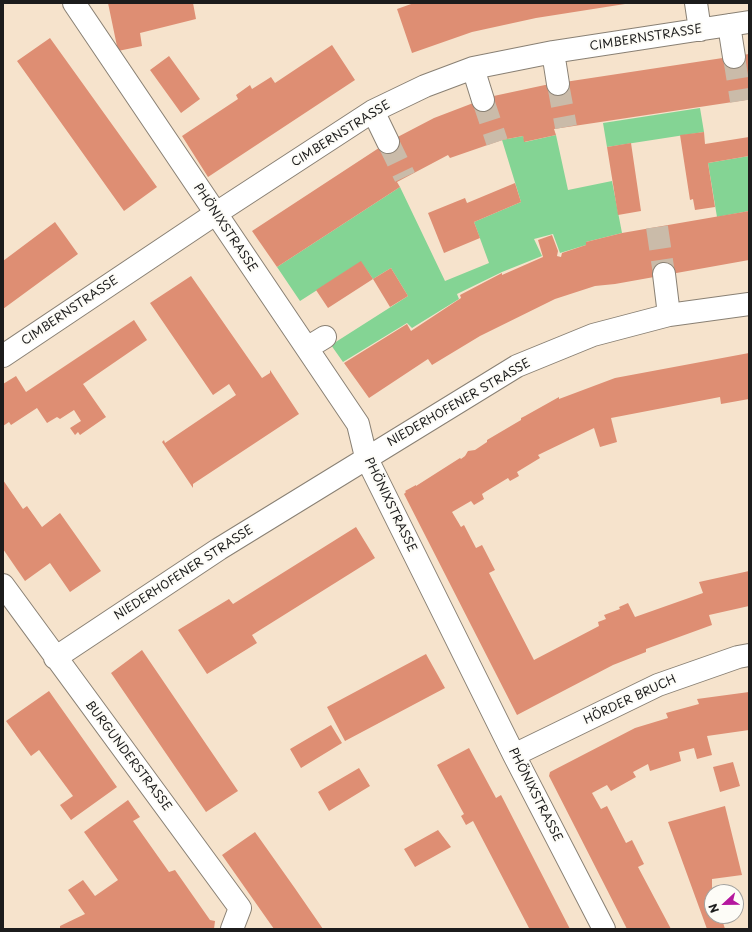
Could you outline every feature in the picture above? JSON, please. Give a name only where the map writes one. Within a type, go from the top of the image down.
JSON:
[{"type":"street","name":"PHÖNIXSTRASSE","points":[[74,3],[358,424],[366,457],[514,755],[604,929]]},
{"type":"street","points":[[696,3],[700,30]]},
{"type":"street","name":"CIMBERNSTRASSE","points":[[3,356],[215,214],[373,111],[425,86],[473,68],[553,52],[739,23]]},
{"type":"street","points":[[734,56],[739,23]]},
{"type":"street","points":[[553,52],[558,84]]},
{"type":"street","points":[[473,68],[483,100]]},
{"type":"street","points":[[373,111],[388,142]]},
{"type":"street","points":[[664,274],[670,316]]},
{"type":"street","name":"NIEDERHOFENER STRASSE","points":[[55,658],[219,549],[366,457],[517,366],[593,335],[670,316],[749,304]]},
{"type":"street","points":[[307,348],[325,337]]},
{"type":"street","name":"BURGUNDERSTRASSE","points":[[3,585],[55,658],[240,908],[232,929]]},
{"type":"street","name":"HÖRDER BRUCH","points":[[514,755],[658,685],[738,657],[749,655]]},
{"type":"green space","points":[[700,108],[704,132],[607,147],[603,123]]},
{"type":"green space","points":[[556,135],[568,190],[612,181],[622,233],[586,242],[586,245],[560,253],[553,234],[534,239],[542,256],[502,272],[457,294],[459,299],[412,328],[407,323],[343,362],[331,345],[408,296],[391,268],[373,279],[361,262],[300,301],[277,267],[400,187],[445,281],[489,263],[474,222],[521,202],[502,140],[523,136],[525,142]]},
{"type":"green space","points":[[749,156],[749,211],[717,217],[708,163]]},
{"type":"building","points":[[108,3],[193,3],[196,19],[140,33],[142,46],[118,51]]},
{"type":"building","points":[[414,3],[625,4],[536,18],[472,32],[412,53],[397,9]]},
{"type":"building","points":[[50,38],[157,187],[124,211],[17,61]]},
{"type":"building","points":[[332,45],[355,80],[208,177],[182,136],[238,99],[236,95],[250,85],[252,89],[271,77],[275,83]]},
{"type":"building","points":[[749,54],[749,94],[745,94],[746,100],[554,129],[556,135],[524,142],[523,136],[502,140],[450,158],[448,155],[397,182],[400,187],[277,267],[252,231],[388,142],[434,118],[489,97],[545,85]]},
{"type":"building","points":[[169,56],[200,99],[181,113],[150,70]]},
{"type":"building","points":[[704,132],[705,144],[749,137],[749,156],[708,163],[715,207],[695,210],[693,199],[690,200],[680,135]]},
{"type":"building","points":[[631,143],[641,211],[618,215],[607,147]]},
{"type":"building","points":[[515,183],[521,202],[474,222],[480,238],[444,253],[428,213],[465,198],[467,203]]},
{"type":"building","points":[[749,211],[749,260],[615,284],[595,286],[555,299],[480,336],[432,365],[428,359],[369,398],[344,363],[407,324],[411,331],[461,298],[460,295],[502,273],[502,275],[543,257],[538,240],[552,235],[558,251],[557,256],[561,257],[562,253],[586,245],[586,242],[622,233]]},
{"type":"building","points":[[55,222],[78,254],[3,309],[3,261]]},
{"type":"building","points":[[361,261],[373,279],[328,308],[316,290]]},
{"type":"building","points":[[391,268],[408,296],[390,307],[373,279]]},
{"type":"building","points":[[191,276],[262,378],[270,373],[270,370],[299,414],[193,484],[193,488],[162,442],[164,440],[165,443],[236,395],[229,384],[213,395],[150,303]]},
{"type":"building","points":[[134,320],[147,340],[83,384],[106,417],[80,435],[78,432],[75,435],[70,428],[81,421],[74,410],[60,419],[57,417],[47,423],[37,408],[11,425],[9,422],[3,426],[3,384],[16,376],[26,392]]},
{"type":"building","points":[[749,353],[749,399],[721,404],[720,397],[611,418],[617,442],[600,447],[594,428],[538,455],[540,458],[517,472],[519,476],[510,481],[508,478],[485,492],[482,494],[484,499],[474,505],[471,501],[452,512],[461,527],[464,525],[476,548],[482,545],[495,570],[489,573],[534,660],[599,626],[598,622],[606,619],[604,615],[620,609],[619,607],[628,603],[635,617],[703,593],[699,582],[749,571],[749,606],[709,615],[712,625],[646,649],[646,652],[613,665],[517,715],[404,494],[406,492],[405,491],[416,486],[460,458],[461,459],[468,451],[475,450],[487,442],[487,440],[521,420],[521,418],[559,397],[559,399],[615,378]]},
{"type":"building","points":[[3,480],[23,509],[27,506],[42,527],[60,513],[101,571],[70,592],[50,563],[25,581],[3,549]]},
{"type":"building","points":[[356,527],[375,558],[252,635],[257,643],[207,674],[178,630],[229,599],[233,604]]},
{"type":"building","points":[[142,650],[238,791],[206,812],[111,673]]},
{"type":"building","points":[[426,654],[445,688],[345,741],[327,707]]},
{"type":"building","points":[[49,691],[117,787],[71,820],[60,805],[73,796],[39,750],[31,756],[6,721]]},
{"type":"building","points":[[749,692],[749,730],[707,736],[712,755],[697,759],[694,748],[679,752],[681,761],[650,771],[648,764],[633,772],[636,777],[611,791],[607,785],[592,793],[601,809],[607,806],[626,843],[632,840],[644,864],[638,867],[671,929],[627,929],[549,776],[550,772],[635,728],[668,718],[666,713],[699,704],[697,699]]},
{"type":"building","points":[[331,725],[342,743],[301,768],[290,749]]},
{"type":"building","points":[[469,748],[496,798],[501,795],[570,929],[529,928],[473,821],[466,825],[461,816],[464,814],[437,765]]},
{"type":"building","points":[[733,762],[740,786],[720,792],[713,767]]},
{"type":"building","points":[[359,768],[370,786],[329,811],[318,792]]},
{"type":"building","points":[[128,800],[140,817],[133,821],[169,872],[175,870],[210,920],[215,921],[214,929],[60,929],[60,926],[85,914],[68,890],[83,880],[95,896],[118,880],[84,832]]},
{"type":"building","points":[[725,806],[742,875],[712,879],[712,884],[704,884],[704,921],[668,822]]},
{"type":"building","points":[[438,830],[451,847],[415,867],[404,849]]},
{"type":"building","points":[[255,832],[323,929],[274,929],[222,855]]},
{"type":"building","points":[[705,924],[723,924],[725,929],[707,929]]},
{"type":"tunnel","points":[[734,57],[741,101]]},
{"type":"tunnel","points":[[558,84],[566,127]]},
{"type":"tunnel","points":[[483,100],[497,142]]},
{"type":"tunnel","points":[[388,142],[405,177]]},
{"type":"tunnel","points":[[657,227],[664,274]]}]
